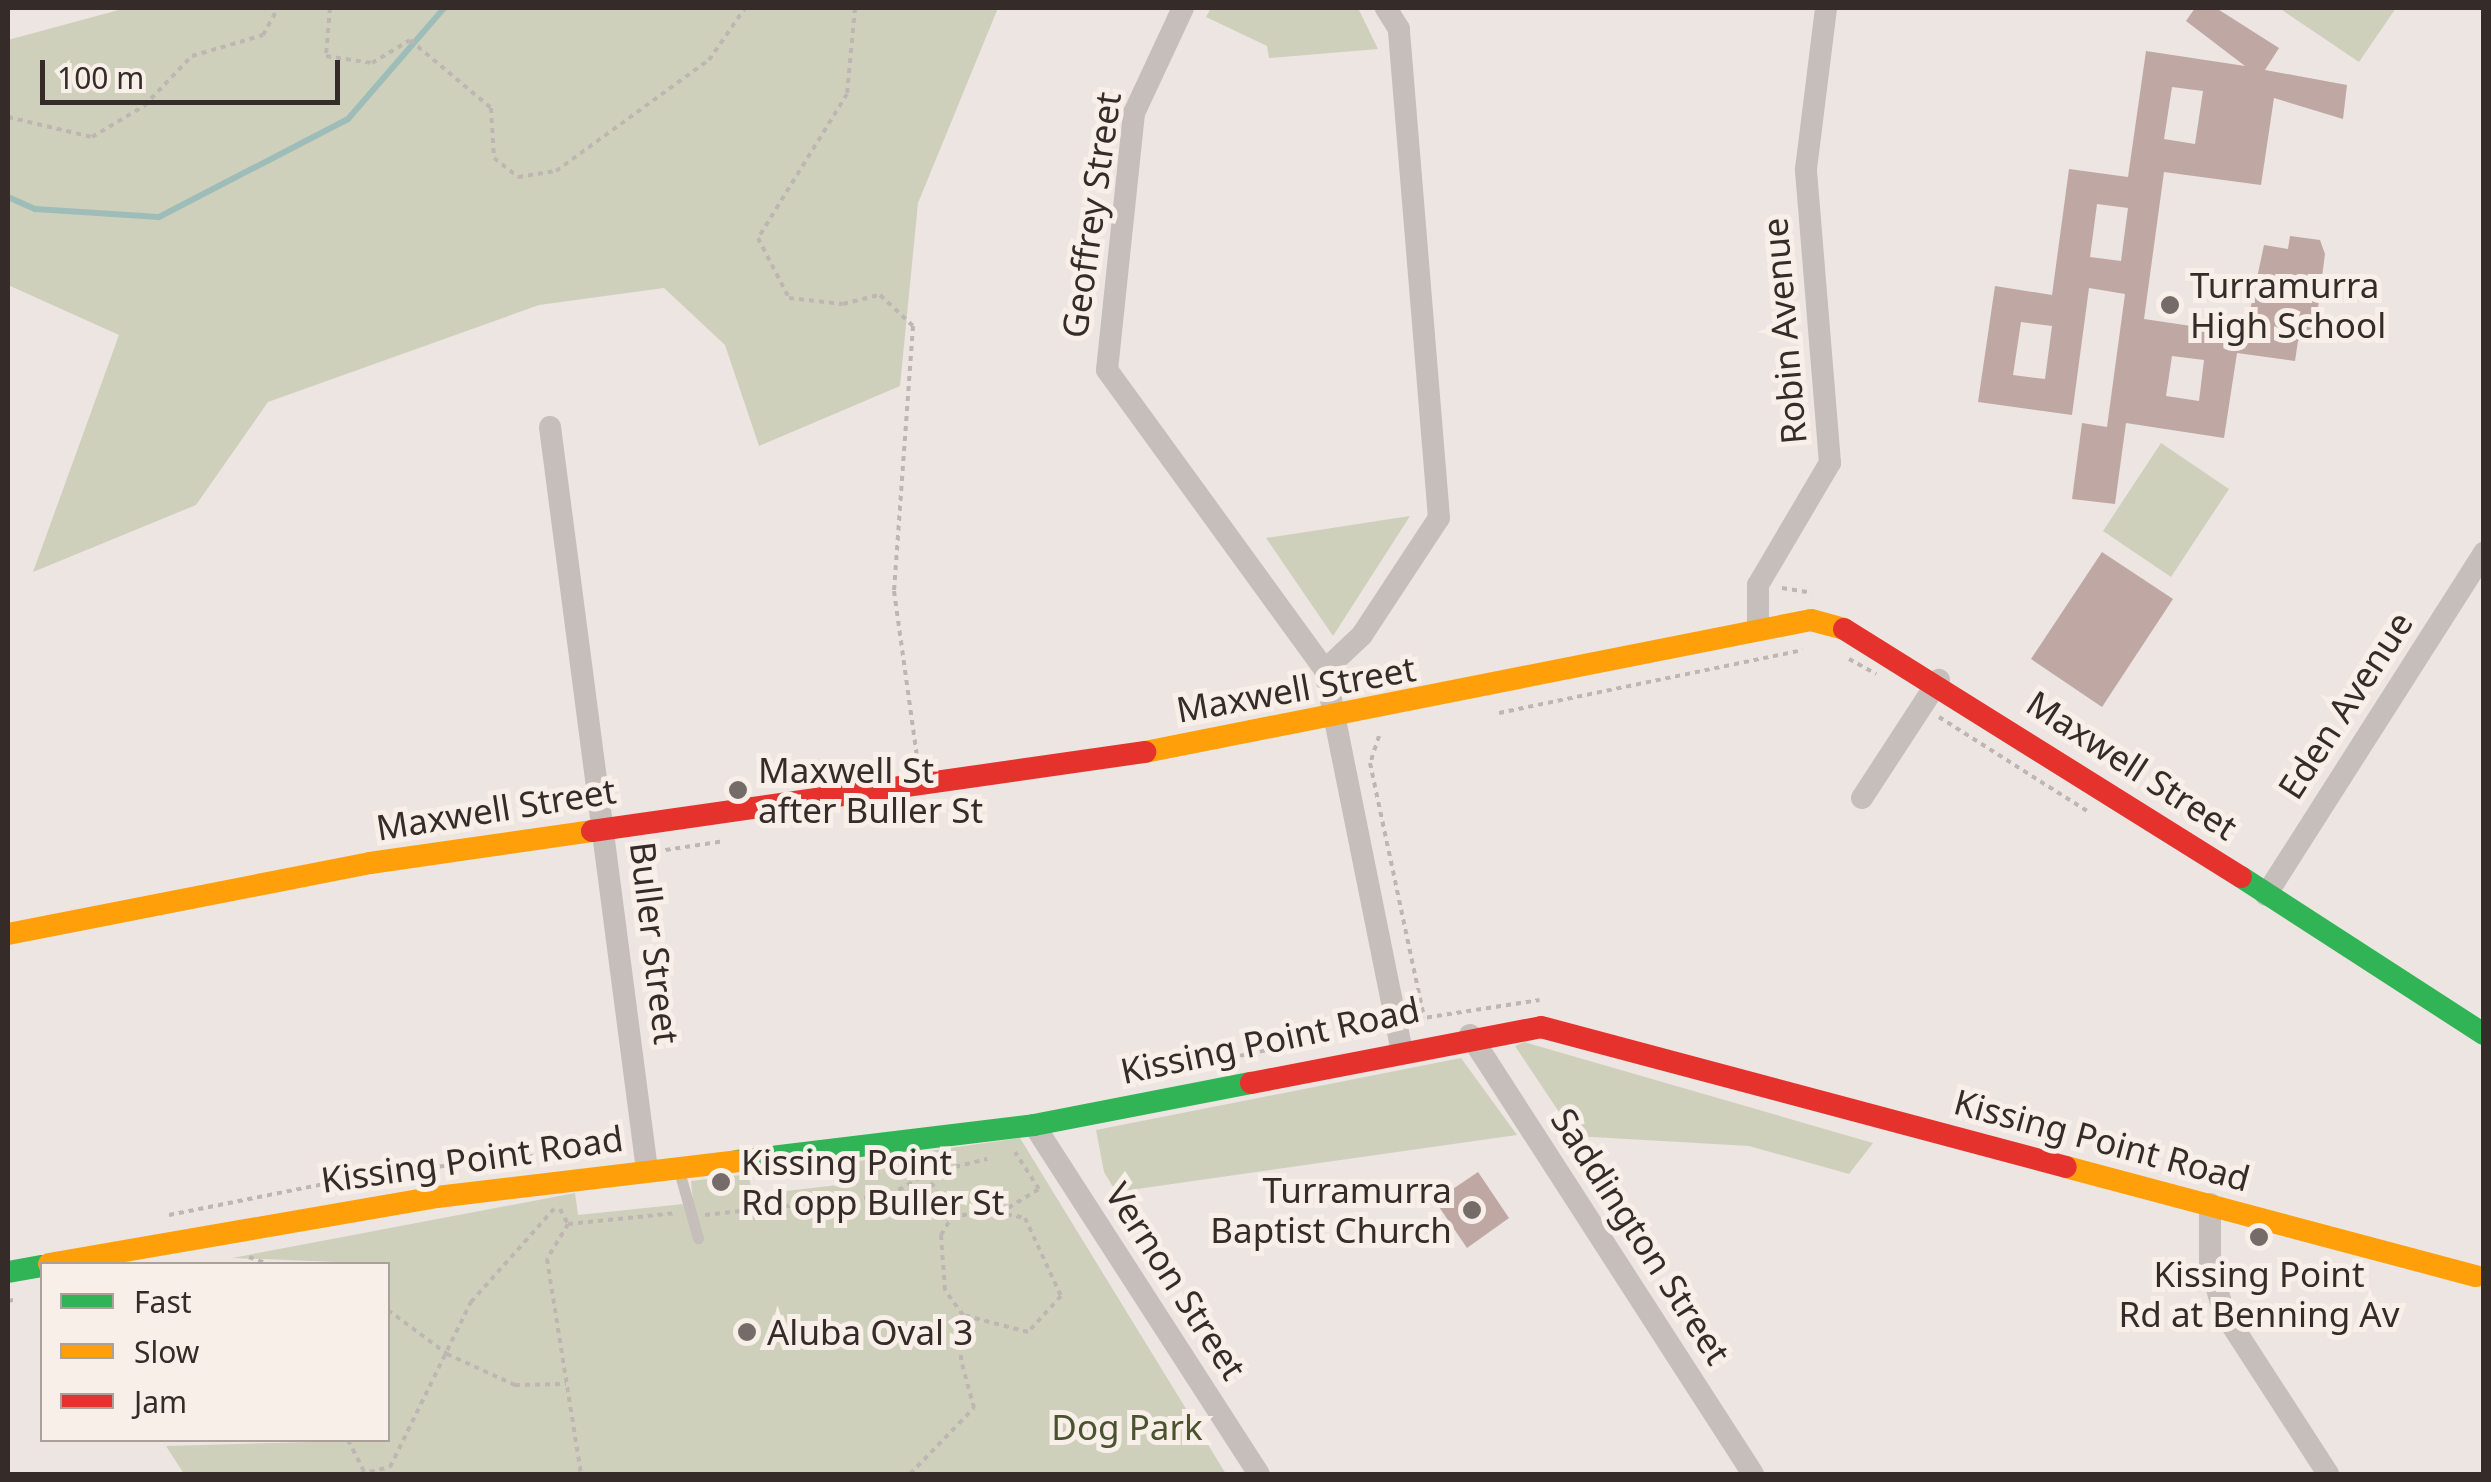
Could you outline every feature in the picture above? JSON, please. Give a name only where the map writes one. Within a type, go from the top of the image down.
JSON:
[{"type":"street","name":"Geoffrey Street","points":[[1182,8],[1134,113],[1107,370],[1325,670],[1402,1048]]},
{"type":"street","points":[[1325,670],[1362,636],[1438,518],[1399,29],[1386,8]]},
{"type":"street","name":"Robin Avenue","points":[[1758,630],[1758,584],[1830,462],[1806,169],[1826,8]]},
{"type":"street","name":"Buller Street","points":[[550,427],[647,1170]]},
{"type":"street","name":"Eden Avenue","points":[[2266,895],[2484,553]]},
{"type":"street","name":"Maxwell Street","points":[[8,934],[605,827],[1334,720],[1758,630],[1845,625],[1938,680],[2484,1034]]},
{"type":"street","points":[[1862,798],[1938,680]]},
{"type":"street","name":"Kissing Point Road","points":[[63,1262],[349,1210],[1034,1124],[1402,1048],[1541,1026],[2481,1272]]},
{"type":"street","name":"Saddington Street","points":[[1470,1035],[1754,1474]]},
{"type":"street","name":"Vernon Street","points":[[1034,1124],[1260,1474]]},
{"type":"street","points":[[2210,1204],[2210,1265],[2224,1313],[2328,1474]]},
{"type":"street","name":"Kissing Point Road","points":[[8,1272],[40,1266]]},
{"type":"lane","points":[[679,1167],[684,1212],[698,1238]]},
{"type":"path","points":[[8,118],[92,136],[144,106],[192,56],[264,35],[278,8]]},
{"type":"path","points":[[330,8],[326,56],[372,63],[410,40],[491,108],[494,158],[518,177],[556,171],[709,60],[746,8]]},
{"type":"path","points":[[855,8],[847,94],[758,238],[790,298],[843,304],[880,295],[912,326],[894,591],[921,782]]},
{"type":"path","points":[[1486,715],[1817,648]]},
{"type":"path","points":[[1834,650],[1892,684]]},
{"type":"path","points":[[2043,725],[2055,706]]},
{"type":"path","points":[[1368,738],[1396,732]]},
{"type":"path","points":[[1379,736],[1370,763],[1424,1018]]},
{"type":"path","points":[[1182,1068],[1372,1028]]},
{"type":"path","points":[[568,1224],[890,1195],[926,1174],[1015,1152],[1038,1190],[1000,1213]]},
{"type":"path","points":[[910,1474],[974,1408],[960,1360],[963,1315],[945,1290],[941,1261],[952,1217],[926,1174]]},
{"type":"path","points":[[349,1442],[363,1474],[390,1468],[471,1302],[520,1242],[558,1205],[568,1224]]},
{"type":"path","points":[[952,1217],[1000,1213],[1025,1218],[1061,1296],[1028,1332],[963,1315]]},
{"type":"path","points":[[568,1224],[546,1259],[581,1474]]},
{"type":"path","points":[[236,1252],[263,1262]]},
{"type":"path","points":[[390,1312],[446,1354],[515,1385],[566,1384]]},
{"type":"green space","points":[[126,8],[998,8],[918,203],[900,386],[759,446],[725,345],[664,288],[539,305],[268,402],[196,505],[33,572],[119,335],[8,285],[8,40]]},
{"type":"green space","points":[[1211,8],[1358,8],[1378,49],[1269,58],[1267,46],[1206,17]]},
{"type":"green space","points":[[2279,8],[2396,8],[2359,62]]},
{"type":"green space","points":[[2161,443],[2229,489],[2171,577],[2103,531]]},
{"type":"green space","points":[[1410,516],[1333,636],[1266,538]]},
{"type":"green space","points":[[1524,1042],[1873,1143],[1849,1174],[1749,1146],[1575,1136],[1515,1046]]},
{"type":"green space","points":[[1461,1058],[1517,1135],[1116,1192],[1104,1172],[1096,1130]]},
{"type":"green space","name":"Dog Park","points":[[1020,1138],[1226,1474],[184,1474],[166,1446],[390,1442],[390,1262],[232,1258],[575,1193],[578,1215],[693,1203],[691,1181],[749,1174],[752,1195],[847,1184],[845,1163]]},
{"type":"building","points":[[2195,8],[2216,8],[2279,48],[2265,70],[2347,85],[2343,119],[2274,98],[2261,185],[2164,172],[2144,319],[2245,334],[2264,245],[2288,249],[2290,236],[2320,240],[2325,254],[2315,331],[2298,341],[2295,361],[2237,353],[2224,438],[2126,423],[2115,504],[2072,499],[2082,423],[2107,427],[2125,294],[2089,288],[2072,415],[1978,402],[1995,286],[2052,295],[2069,169],[2128,177],[2146,51],[2245,66],[2186,21]],"holes":[[[2172,87],[2203,91],[2195,144],[2164,139]],[[2097,204],[2128,208],[2121,261],[2090,257]],[[2021,322],[2052,326],[2045,379],[2013,375]],[[2172,356],[2204,360],[2199,401],[2166,396]]]},
{"type":"building","points":[[2102,552],[2173,599],[2102,707],[2031,659]]},
{"type":"building","name":"Turramurra Baptist Church","points":[[1478,1172],[1509,1218],[1467,1248],[1435,1201]]},
{"type":"waterway","points":[[8,197],[35,209],[159,217],[348,119],[444,8]]},
{"type":"traffic: fast","points":[[2241,877],[2484,1034]]},
{"type":"traffic: fast","points":[[737,1161],[1034,1125],[1251,1083]]},
{"type":"traffic: fast","points":[[8,1272],[40,1266]]},
{"type":"traffic: slow","points":[[1145,752],[1811,620],[1844,629]]},
{"type":"traffic: slow","points":[[8,934],[370,863],[592,831]]},
{"type":"traffic: slow","points":[[61,1262],[437,1197],[737,1161]]},
{"type":"traffic: slow","points":[[2066,1167],[2476,1276]]},
{"type":"traffic: jam","points":[[1844,629],[2241,877]]},
{"type":"traffic: jam","points":[[592,831],[1145,752]]},
{"type":"traffic: jam","points":[[1251,1083],[1541,1027],[2066,1167]]},
{"type":"place","name":"Turramurra High School","points":[[2170,305]]},
{"type":"place","name":"Maxwell St after Buller St","points":[[738,790]]},
{"type":"place","name":"Kissing Point Rd opp Buller St","points":[[721,1182]]},
{"type":"place","name":"Turramurra Baptist Church","points":[[1472,1210]]},
{"type":"place","name":"Kissing Point Rd at Benning Av","points":[[2259,1237]]},
{"type":"place","name":"Aluba Oval 3","points":[[747,1332]]}]
